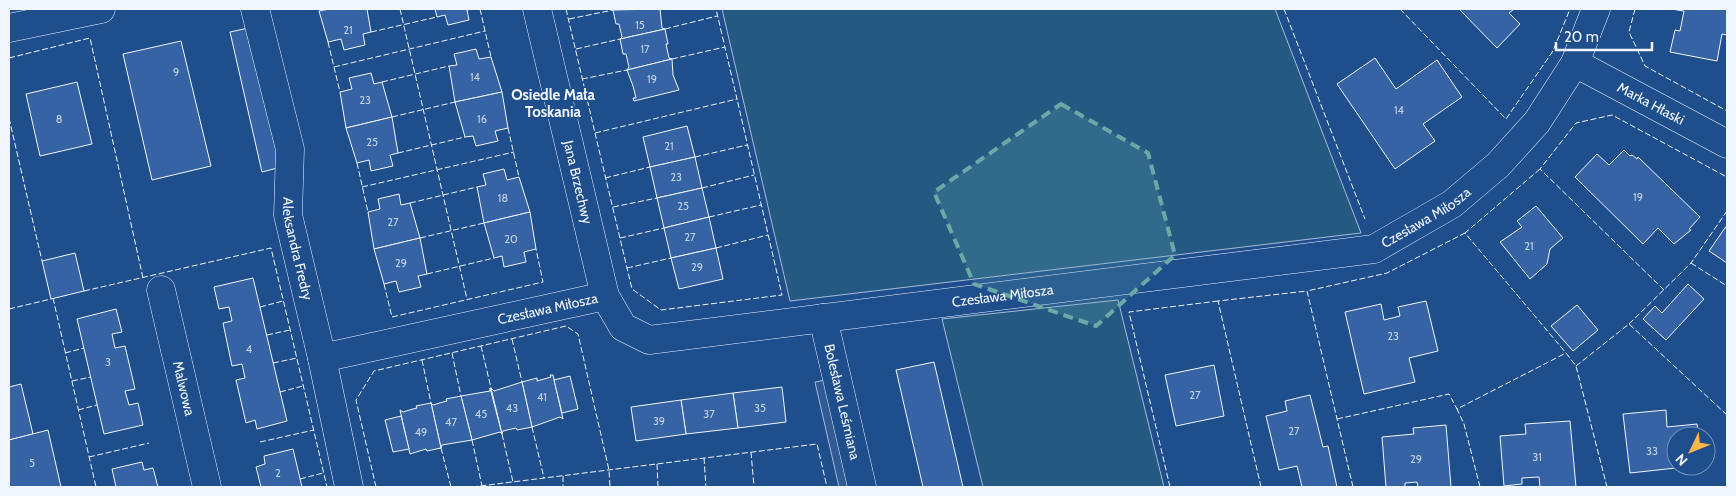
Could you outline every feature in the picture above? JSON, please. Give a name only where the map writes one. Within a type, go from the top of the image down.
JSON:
[{"type":"street","points":[[9,28],[101,9]]},
{"type":"street","name":"Aleksandra Fredry","points":[[255,9],[290,149],[288,215],[322,358],[348,487]]},
{"type":"street","name":"Jana Brzechwy","points":[[538,9],[605,296]]},
{"type":"street","name":"Czesława Miłosza","points":[[322,358],[605,296],[623,328],[649,340],[1374,249],[1452,204],[1498,165],[1537,122],[1575,63],[1596,9]]},
{"type":"street","name":"Marka Hłaski","points":[[1575,63],[1727,144]]},
{"type":"street","name":"Malwowa","points":[[161,290],[207,487]]},
{"type":"street","name":"Bolesława Leśmiana","points":[[823,318],[862,487]]},
{"type":"highlighted area","points":[[1061,104],[1148,153],[1175,255],[1096,326],[974,284],[934,192]]},
{"type":"shaded area","points":[[722,9],[1275,9],[1361,233],[790,301]]},
{"type":"shaded area","points":[[1118,300],[1164,487],[983,487],[942,319]]},
{"type":"shaded area","points":[[826,380],[851,487],[839,487],[815,382]]},
{"type":"building","points":[[330,9],[367,9],[371,32],[363,34],[365,45],[344,50],[341,39],[328,42],[319,11]]},
{"type":"building","points":[[435,9],[472,9],[467,10],[469,20],[448,25],[445,15],[437,17]]},
{"type":"building","points":[[660,9],[662,28],[665,29],[620,39],[622,37],[619,24],[616,24],[613,10]]},
{"type":"building","points":[[1459,9],[1514,9],[1509,13],[1520,24],[1497,48]]},
{"type":"building","points":[[1671,9],[1727,9],[1727,35],[1722,34],[1717,61],[1670,52],[1675,30],[1680,31],[1684,11]]},
{"type":"building","points":[[253,27],[285,166],[262,172],[230,32]]},
{"type":"building","points":[[665,29],[669,58],[672,59],[627,70],[629,67],[626,54],[623,54],[620,39]]},
{"type":"building","points":[[181,41],[211,166],[152,180],[123,54]]},
{"type":"building","points":[[476,49],[479,59],[491,57],[502,92],[455,102],[449,66],[457,65],[454,54]]},
{"type":"building","points":[[1375,58],[1396,89],[1437,60],[1462,97],[1423,124],[1435,141],[1395,169],[1337,84]]},
{"type":"building","points":[[672,59],[673,75],[679,90],[634,101],[633,98],[636,98],[627,70]]},
{"type":"building","points":[[371,73],[374,84],[382,82],[392,117],[346,128],[340,92],[352,89],[349,78]]},
{"type":"building","points":[[77,82],[92,144],[40,156],[26,94]]},
{"type":"building","points":[[502,92],[508,128],[495,131],[498,141],[476,146],[473,136],[465,137],[455,102]]},
{"type":"building","points":[[392,117],[398,153],[390,155],[393,166],[371,171],[369,160],[357,163],[346,128]]},
{"type":"building","points":[[687,126],[695,157],[650,167],[643,137]]},
{"type":"building","points":[[1624,150],[1630,156],[1632,155],[1637,159],[1638,157],[1700,217],[1689,229],[1691,230],[1674,244],[1658,228],[1643,244],[1575,177],[1597,154],[1609,165]]},
{"type":"building","points":[[695,157],[702,188],[657,198],[650,167]]},
{"type":"building","points":[[504,169],[507,180],[519,177],[530,212],[484,223],[477,187],[486,185],[483,174]]},
{"type":"building","points":[[702,188],[709,217],[664,228],[657,198]]},
{"type":"building","points":[[399,194],[401,205],[410,203],[420,238],[374,249],[368,212],[380,209],[378,199]]},
{"type":"building","points":[[1536,206],[1563,238],[1550,249],[1547,264],[1530,279],[1500,242],[1522,227],[1517,221]]},
{"type":"building","points":[[530,212],[536,249],[524,252],[526,262],[504,267],[502,256],[494,258],[484,223]]},
{"type":"building","points":[[709,217],[716,248],[671,258],[664,228]]},
{"type":"building","points":[[1727,225],[1727,263],[1709,251]]},
{"type":"building","points":[[420,238],[427,274],[418,276],[421,287],[399,292],[396,281],[384,284],[374,249]]},
{"type":"building","points":[[716,248],[723,279],[679,289],[671,258]]},
{"type":"building","points":[[75,253],[84,291],[51,299],[42,261]]},
{"type":"building","points":[[253,278],[287,421],[257,429],[255,420],[246,423],[236,380],[245,378],[242,364],[232,366],[223,323],[232,321],[229,307],[219,309],[214,287]]},
{"type":"building","points":[[1688,284],[1704,299],[1666,340],[1643,319],[1655,306],[1662,313]]},
{"type":"building","points":[[1426,301],[1438,351],[1409,358],[1415,382],[1364,394],[1345,312],[1381,304],[1384,320],[1400,316],[1398,307]]},
{"type":"building","points":[[1577,305],[1598,330],[1573,351],[1551,326]]},
{"type":"building","points":[[116,309],[122,332],[112,334],[115,348],[125,346],[135,389],[125,391],[129,405],[138,403],[143,425],[104,434],[77,319]]},
{"type":"building","points":[[934,362],[963,487],[923,487],[896,370]]},
{"type":"building","points":[[1214,365],[1224,416],[1176,426],[1165,375]]},
{"type":"building","points":[[550,375],[553,375],[563,419],[560,417],[532,427],[522,382],[537,378],[537,381],[551,377]]},
{"type":"building","points":[[570,376],[578,409],[562,413],[554,380]]},
{"type":"building","points":[[522,382],[532,427],[503,431],[502,434],[491,388],[494,391]]},
{"type":"building","points":[[21,384],[33,434],[9,440],[9,387]]},
{"type":"building","points":[[782,387],[786,422],[738,428],[733,393]]},
{"type":"building","points":[[490,388],[502,434],[500,432],[472,440],[461,396],[490,391]]},
{"type":"building","points":[[733,393],[738,428],[686,434],[681,400]]},
{"type":"building","points":[[1310,395],[1323,447],[1328,446],[1337,487],[1302,487],[1297,466],[1279,470],[1266,416],[1287,411],[1285,401]]},
{"type":"building","points":[[461,396],[472,440],[442,445],[441,448],[431,403],[433,405],[447,401],[446,399]]},
{"type":"building","points":[[681,400],[686,434],[636,441],[631,407]]},
{"type":"building","points":[[431,403],[441,448],[427,451],[426,449],[410,454],[400,410],[403,412],[417,408],[416,406]]},
{"type":"building","points":[[1666,410],[1666,469],[1630,473],[1623,414]]},
{"type":"building","points":[[401,416],[409,449],[393,452],[385,420]]},
{"type":"building","points":[[1570,421],[1576,487],[1540,487],[1539,477],[1522,478],[1522,484],[1504,486],[1500,436],[1526,434],[1525,424]]},
{"type":"building","points":[[1697,424],[1697,426],[1677,426]]},
{"type":"building","points":[[1446,425],[1451,487],[1418,487],[1417,482],[1405,483],[1405,487],[1386,487],[1382,437],[1414,434],[1413,428]]},
{"type":"building","points":[[48,430],[61,487],[9,487],[9,440]]},
{"type":"building","points":[[293,449],[302,487],[261,487],[256,467],[265,464],[264,456]]},
{"type":"building","points":[[142,462],[144,470],[153,468],[158,487],[116,487],[112,469]]},
{"type":"fence","points":[[400,9],[467,299]]},
{"type":"fence","points":[[480,9],[491,57]]},
{"type":"fence","points":[[566,9],[595,133],[737,99],[716,9]]},
{"type":"fence","points":[[1284,9],[1365,219]]},
{"type":"fence","points":[[1400,9],[1506,119],[1553,51],[1570,9]]},
{"type":"fence","points":[[1635,9],[1629,32],[1645,66],[1727,111]]},
{"type":"fence","points":[[569,19],[613,10]]},
{"type":"fence","points":[[665,29],[717,16]]},
{"type":"fence","points":[[371,32],[437,17]]},
{"type":"fence","points":[[334,67],[485,31]]},
{"type":"fence","points":[[9,58],[90,38],[143,278]]},
{"type":"fence","points":[[576,49],[620,39]]},
{"type":"fence","points":[[328,42],[340,92]]},
{"type":"fence","points":[[672,59],[725,47]]},
{"type":"fence","points":[[382,82],[449,66]]},
{"type":"fence","points":[[582,79],[627,70]]},
{"type":"fence","points":[[595,133],[632,289],[661,310],[782,295],[737,99]]},
{"type":"fence","points":[[392,117],[455,102]]},
{"type":"fence","points":[[1664,290],[1540,169],[1576,123],[1612,115],[1725,176]]},
{"type":"fence","points":[[9,118],[42,261]]},
{"type":"fence","points":[[508,128],[519,177]]},
{"type":"fence","points":[[398,153],[465,137]]},
{"type":"fence","points":[[695,157],[747,145]]},
{"type":"fence","points":[[362,187],[514,152]]},
{"type":"fence","points":[[357,163],[368,212]]},
{"type":"fence","points":[[605,178],[650,167]]},
{"type":"fence","points":[[1540,169],[1465,233],[1566,353]]},
{"type":"fence","points":[[702,188],[754,175]]},
{"type":"fence","points":[[410,203],[477,187]]},
{"type":"fence","points":[[613,207],[657,198]]},
{"type":"fence","points":[[709,217],[761,205]]},
{"type":"fence","points":[[1629,324],[1691,263],[1727,211]]},
{"type":"fence","points":[[420,238],[484,223]]},
{"type":"fence","points":[[620,238],[664,228]]},
{"type":"fence","points":[[1353,487],[1307,291],[1387,273],[1465,233]]},
{"type":"fence","points":[[716,248],[768,235]]},
{"type":"fence","points":[[84,291],[271,248],[327,487]]},
{"type":"fence","points":[[384,284],[392,317],[543,282],[536,249]]},
{"type":"fence","points":[[427,274],[494,258]]},
{"type":"fence","points":[[627,268],[671,258]]},
{"type":"fence","points":[[1691,263],[1727,286]]},
{"type":"fence","points":[[1261,487],[1218,301],[1307,291]]},
{"type":"fence","points":[[53,298],[96,487]]},
{"type":"fence","points":[[9,309],[51,299]]},
{"type":"fence","points":[[260,307],[283,301]]},
{"type":"fence","points":[[1170,487],[1129,312],[1218,301]]},
{"type":"fence","points":[[1576,366],[1629,324],[1727,415]]},
{"type":"fence","points":[[376,487],[356,400],[374,371],[566,326],[578,334],[609,470],[610,487]]},
{"type":"fence","points":[[267,335],[290,330]]},
{"type":"fence","points":[[512,339],[522,382]]},
{"type":"fence","points":[[481,346],[491,388]]},
{"type":"fence","points":[[65,353],[84,348]]},
{"type":"fence","points":[[452,353],[461,396]]},
{"type":"fence","points":[[1480,487],[1464,424],[1457,409],[1566,353],[1576,366],[1607,487]]},
{"type":"fence","points":[[273,363],[297,358]]},
{"type":"fence","points":[[422,360],[431,403]]},
{"type":"fence","points":[[72,381],[91,377]]},
{"type":"fence","points":[[280,392],[303,386]]},
{"type":"fence","points":[[1337,419],[1449,394],[1457,409]]},
{"type":"fence","points":[[78,410],[97,405]]},
{"type":"fence","points":[[532,427],[544,478]]},
{"type":"fence","points":[[260,442],[314,430]]},
{"type":"fence","points":[[502,434],[513,482]]},
{"type":"fence","points":[[472,440],[482,486]]},
{"type":"fence","points":[[89,457],[149,443]]},
{"type":"fence","points":[[472,487],[817,444],[827,487]]},
{"type":"fence","points":[[441,448],[451,487]]},
{"type":"fence","points":[[751,452],[754,487]]},
{"type":"fence","points":[[704,458],[706,487]]},
{"type":"fence","points":[[657,464],[658,487]]},
{"type":"fence","points":[[300,479],[323,473]]},
{"type":"fence","points":[[563,476],[563,487]]},
{"type":"district","name":"Osiedle Mała Toskania","points":[[553,104]]}]
